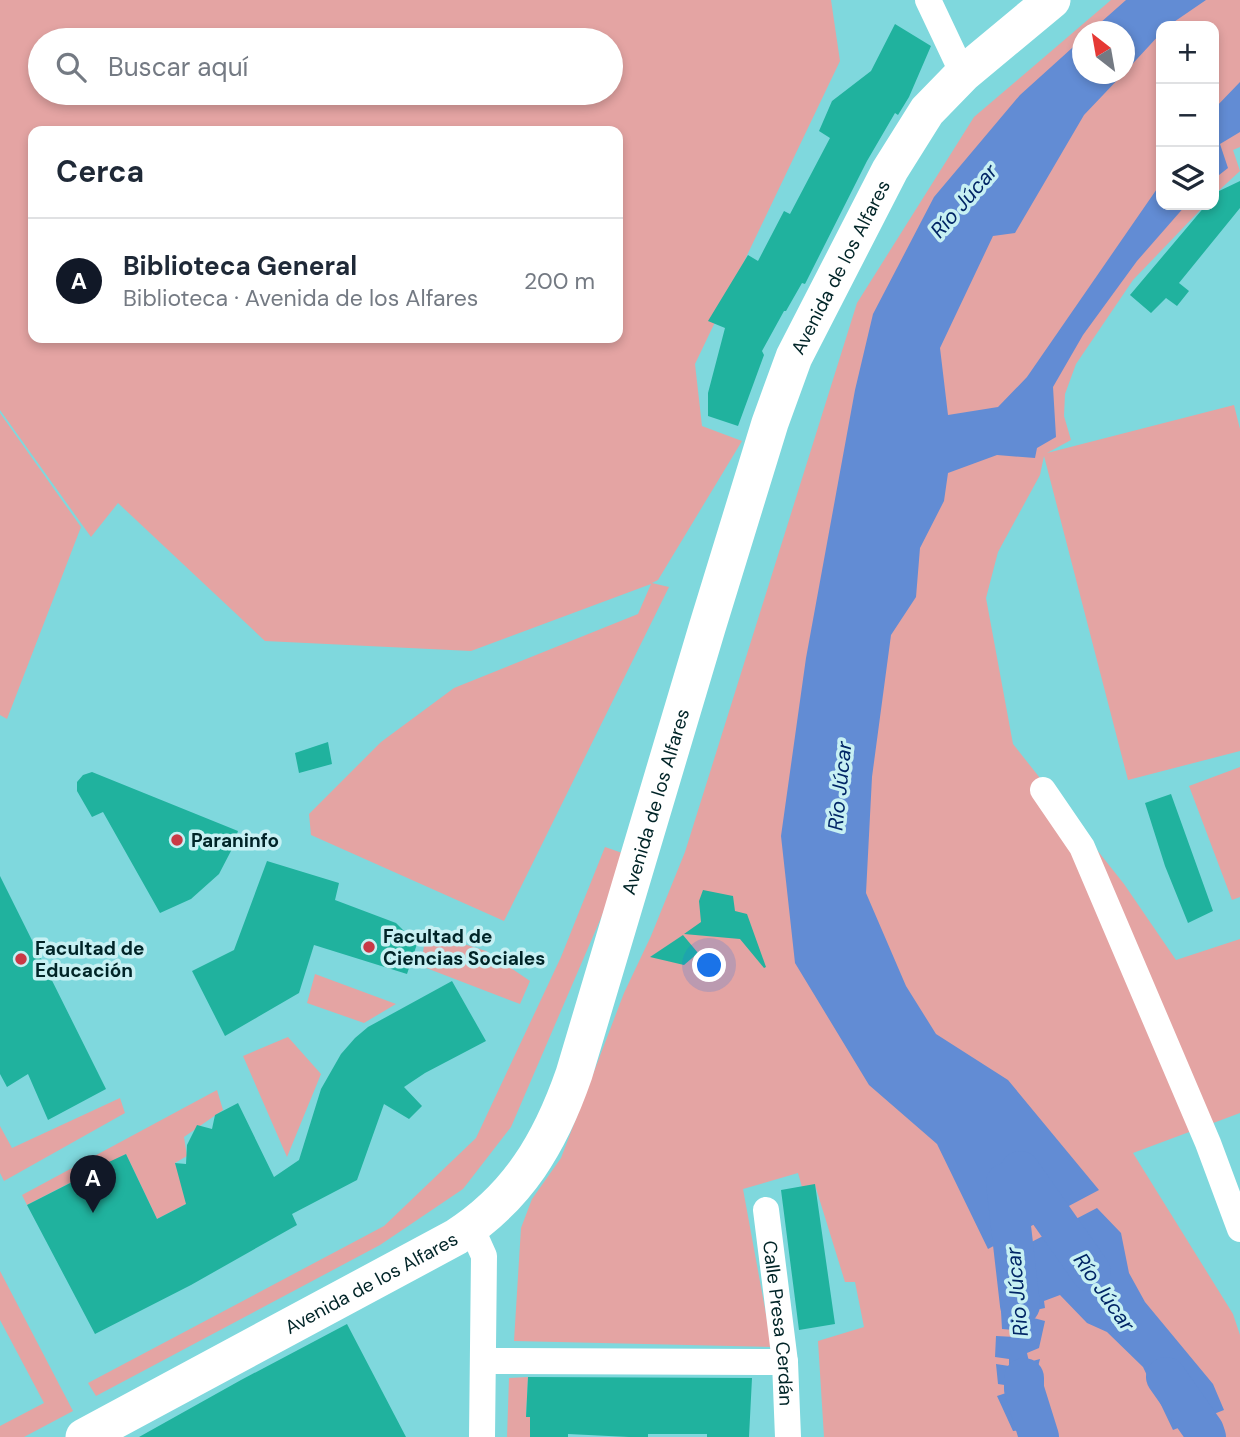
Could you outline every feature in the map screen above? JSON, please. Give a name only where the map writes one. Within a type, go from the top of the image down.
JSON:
[{"type":"street","points":[[928,0],[963,74]]},
{"type":"street","name":"Avenida de los Alfares","points":[[84,1437],[420,1258],[471,1227],[499,1205],[521,1180],[566,1099],[715,602],[794,357],[902,149],[927,111],[963,74],[1052,0]]},
{"type":"street","points":[[1043,790],[1082,847],[1208,1143],[1240,1230]]},
{"type":"street","name":"Calle Presa Cerdán","points":[[766,1210],[785,1362],[788,1437]]},
{"type":"street","points":[[471,1227],[484,1256],[482,1437]]},
{"type":"street","points":[[483,1361],[785,1362]]},
{"type":"shaded area","points":[[0,0],[831,0],[840,61],[695,364],[702,426],[742,441],[658,580],[652,583],[669,587],[504,921],[311,835],[309,814],[381,742],[454,688],[638,614],[651,584],[471,651],[265,641],[118,503],[91,537],[0,410]]},
{"type":"shaded area","points":[[1111,0],[1240,0],[1240,147],[1233,150],[1240,171],[1219,190],[1219,21],[1156,21],[1156,210],[1200,210],[1133,280],[1076,364],[1065,394],[1064,416],[1071,440],[1047,453],[1234,405],[1240,429],[1240,751],[1128,780],[1044,456],[1040,475],[998,552],[986,598],[1013,744],[1124,884],[1176,960],[1240,939],[1240,1113],[1133,1153],[1233,1314],[1240,1335],[1240,1437],[824,1437],[818,1341],[864,1327],[855,1282],[845,1282],[815,1185],[802,1187],[798,1173],[743,1189],[772,1347],[514,1341],[521,1228],[532,1199],[561,1158],[624,993],[651,936],[685,852],[857,303],[974,117],[1072,33],[1072,84],[1135,84],[1135,21],[1086,21]]},
{"type":"shaded area","points":[[0,413],[81,527],[7,719],[0,715]]},
{"type":"shaded area","points":[[1240,767],[1240,897],[1232,900],[1189,786]]},
{"type":"shaded area","points":[[605,847],[628,855],[511,1127],[463,1189],[380,1245],[96,1396],[88,1383],[384,1226],[476,1138],[561,957]]},
{"type":"shaded area","points":[[426,932],[486,951],[530,981],[520,1004],[421,966]]},
{"type":"shaded area","points":[[315,974],[396,1004],[364,1023],[307,1003]]},
{"type":"shaded area","points":[[288,1037],[321,1074],[287,1157],[243,1056]]},
{"type":"shaded area","points":[[217,1090],[223,1110],[184,1137],[187,1156],[175,1163],[188,1203],[157,1219],[126,1154],[27,1205],[22,1195]]},
{"type":"shaded area","points":[[120,1098],[125,1113],[4,1181],[0,1173],[0,1126],[12,1148]]},
{"type":"shaded area","points":[[0,1271],[73,1411],[24,1437],[0,1437],[0,1426],[44,1403],[0,1320]]},
{"type":"shaded area","points":[[528,1377],[526,1416],[530,1417],[530,1437],[507,1437],[509,1378]]},
{"type":"water","points":[[1126,0],[1206,0],[1175,21],[1156,21],[1156,38],[1135,61],[1135,21],[1102,21]]},
{"type":"water","points":[[1072,48],[1072,84],[1113,84],[1084,115],[1015,233],[993,236],[940,348],[948,415],[998,407],[1027,377],[1156,190],[1156,210],[1182,210],[1137,261],[1083,335],[1053,387],[1056,437],[1037,448],[1035,458],[997,455],[948,473],[944,501],[920,548],[916,597],[891,635],[872,777],[866,893],[906,986],[936,1034],[1008,1080],[1099,1190],[988,1249],[937,1144],[869,1085],[795,963],[781,836],[806,658],[855,390],[873,314],[934,197],[1020,95]]},
{"type":"water","points":[[1240,82],[1240,132],[1220,144],[1228,168],[1219,175],[1219,147],[1219,104]]},
{"type":"water","points":[[1097,1208],[1121,1233],[1129,1273],[1145,1302],[1213,1384],[1224,1410],[1173,1430],[1143,1367],[1107,1332],[1087,1323],[1060,1295],[1044,1301],[1045,1308],[1031,1311],[1026,1316],[1045,1321],[1039,1348],[1027,1353],[1029,1362],[1040,1359],[1035,1378],[1029,1383],[1029,1390],[1034,1387],[1050,1428],[1013,1431],[997,1396],[1009,1392],[1011,1386],[998,1384],[996,1364],[1009,1366],[1009,1359],[995,1357],[996,1336],[1015,1337],[1014,1330],[1002,1329],[1000,1294],[1017,1300],[1013,1294],[1003,1291],[1010,1277],[997,1260]]},
{"type":"building","points":[[895,24],[931,46],[909,97],[898,115],[895,113],[867,161],[805,284],[802,283],[784,311],[762,351],[764,355],[738,426],[708,416],[708,393],[725,328],[708,321],[748,255],[758,261],[784,211],[790,214],[830,138],[819,131],[832,101],[871,71]]},
{"type":"building","points":[[1240,181],[1240,208],[1179,283],[1189,291],[1177,306],[1166,298],[1151,313],[1130,295],[1202,210],[1219,210],[1219,191]]},
{"type":"building","points":[[328,742],[332,764],[299,773],[295,753]]},
{"type":"building","name":"Paraninfo","points":[[92,772],[238,831],[219,874],[191,899],[160,913],[103,812],[92,817],[77,791],[77,782],[83,775]]},
{"type":"building","points":[[1171,794],[1213,911],[1188,923],[1165,866],[1145,803]]},
{"type":"building","name":"Facultad de Ciencias Sociales","points":[[267,861],[339,883],[335,900],[396,923],[417,944],[407,974],[314,945],[299,993],[225,1036],[192,971],[234,950]]},
{"type":"building","name":"Facultad de Educación","points":[[0,876],[106,1089],[48,1120],[28,1074],[7,1087],[0,1074]]},
{"type":"building","points":[[703,890],[733,896],[735,911],[747,914],[766,967],[764,968],[740,939],[684,934],[701,922],[699,901]]},
{"type":"building","points":[[683,935],[698,953],[684,965],[650,957]]},
{"type":"building","points":[[452,981],[486,1041],[404,1087],[422,1106],[409,1119],[384,1104],[357,1180],[292,1214],[297,1225],[191,1285],[95,1334],[27,1205],[126,1154],[157,1219],[186,1204],[175,1163],[186,1164],[187,1145],[197,1125],[212,1129],[215,1115],[238,1103],[274,1177],[299,1160],[321,1089],[341,1054],[355,1038],[368,1027]]},
{"type":"building","points":[[815,1184],[835,1324],[799,1330],[781,1190]]},
{"type":"building","points":[[347,1324],[406,1437],[139,1437],[241,1380]]},
{"type":"building","points":[[528,1377],[752,1378],[749,1437],[707,1437],[707,1434],[648,1434],[648,1437],[629,1437],[568,1434],[568,1437],[530,1437],[530,1417],[526,1417]]},
{"type":"waterway","name":"Río Júcar","points":[[1020,1171],[1091,1272]]},
{"type":"waterway","name":"Rio Júcar","points":[[1006,1183],[1020,1305]]},
{"type":"waterway","name":"Río Júcar","points":[[1166,1377],[1206,1437]]},
{"type":"waterway","name":"Rio Júcar","points":[[1024,1378],[1024,1389],[1039,1437]]},
{"type":"place","name":"Paraninfo","points":[[177,840]]},
{"type":"place","name":"Facultad de Ciencias Sociales","points":[[369,947]]},
{"type":"place","name":"Facultad de Educación","points":[[21,959]]},
{"type":"place","name":"Biblioteca General","points":[[93,1213]]}]
